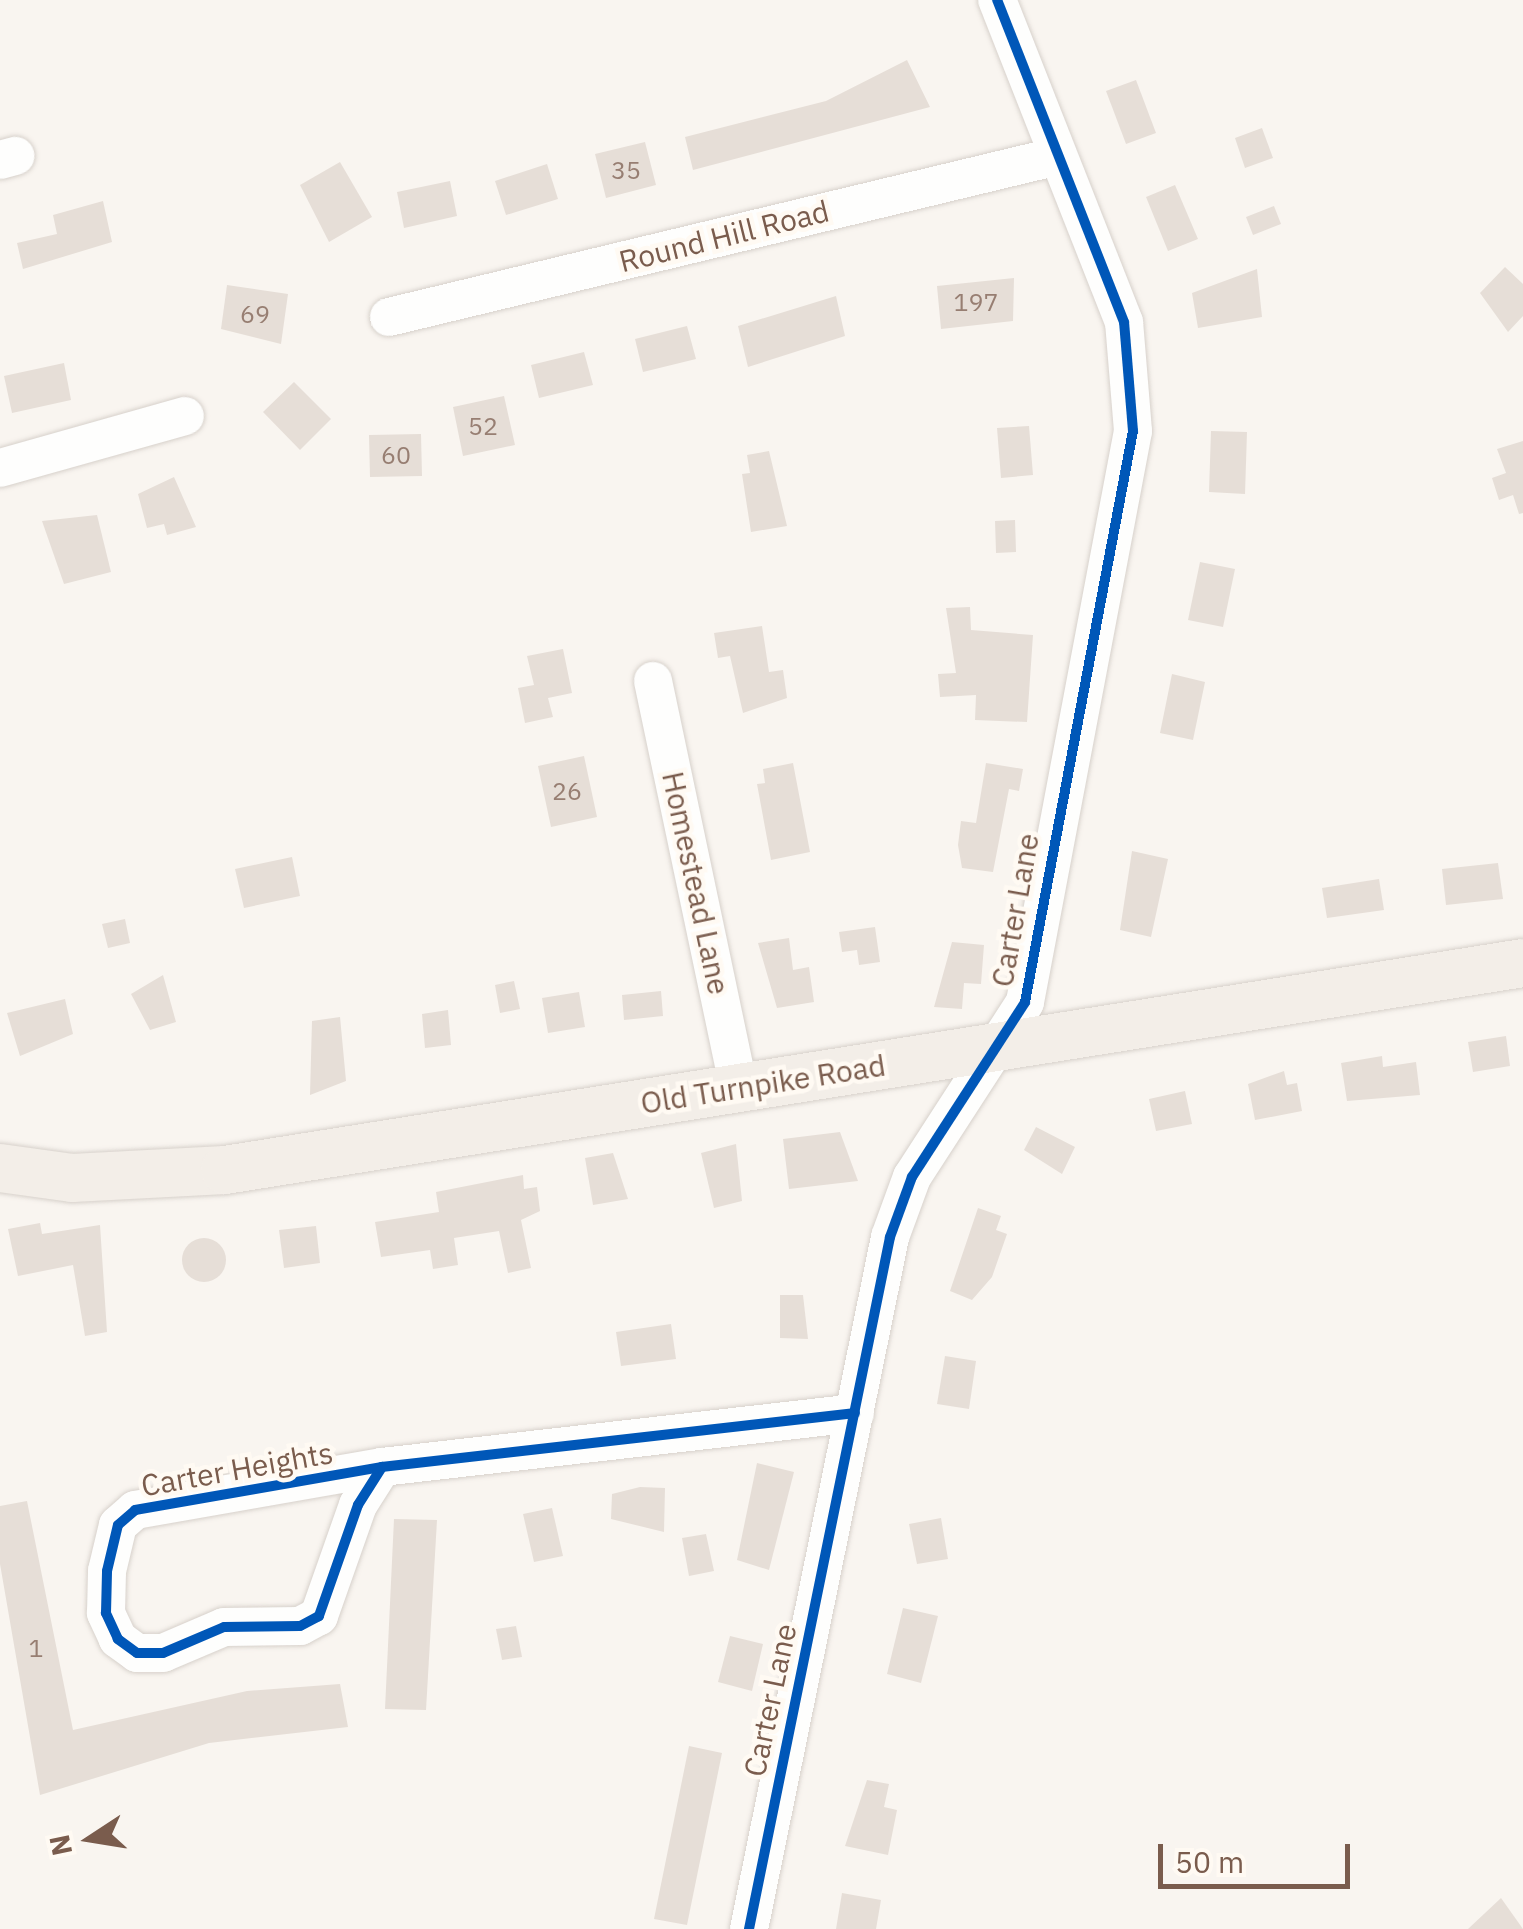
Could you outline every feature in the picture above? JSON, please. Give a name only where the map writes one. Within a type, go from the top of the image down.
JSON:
[{"type":"main road","name":"Old Turnpike Road","points":[[0,1168],[72,1178],[225,1170],[1523,964]]},
{"type":"street","name":"Carter Lane","points":[[749,1929],[854,1414],[912,1177],[1004,1048],[1026,1002],[1133,431],[1124,322],[997,0]]},
{"type":"street","name":"Round Hill Road","points":[[389,317],[1058,156]]},
{"type":"street","points":[[0,468],[185,416]]},
{"type":"street","name":"Homestead Lane","points":[[653,681],[738,1086]]},
{"type":"street","name":"Carter Heights","points":[[382,1467],[358,1505],[320,1616],[300,1626],[224,1627],[162,1653],[137,1653],[118,1639],[106,1613],[107,1571],[118,1525],[135,1510],[382,1467],[854,1414]]},
{"type":"building","points":[[907,60],[930,107],[693,170],[685,137],[826,101]]},
{"type":"building","points":[[1136,80],[1156,133],[1126,144],[1106,91]]},
{"type":"building","points":[[1262,128],[1273,158],[1245,168],[1235,138]]},
{"type":"building","points":[[645,142],[656,185],[606,198],[595,154]]},
{"type":"building","points":[[340,162],[372,217],[329,242],[300,185]]},
{"type":"building","points":[[547,164],[558,199],[506,215],[495,181]]},
{"type":"building","points":[[450,181],[457,216],[404,228],[397,192]]},
{"type":"building","points":[[1175,185],[1198,239],[1168,251],[1146,197]]},
{"type":"building","points":[[103,201],[112,242],[23,269],[17,243],[57,234],[53,215]]},
{"type":"building","points":[[1274,206],[1281,224],[1253,235],[1246,217]]},
{"type":"building","points":[[1505,267],[1523,284],[1523,316],[1508,332],[1480,293]]},
{"type":"building","points":[[1257,269],[1262,317],[1198,328],[1192,293]]},
{"type":"building","points":[[1014,278],[1013,321],[941,329],[937,286]]},
{"type":"building","points":[[227,285],[288,294],[281,344],[221,329]]},
{"type":"building","points":[[836,296],[845,336],[748,367],[738,326]]},
{"type":"building","points":[[687,326],[696,359],[643,372],[635,339]]},
{"type":"building","points":[[584,352],[593,385],[539,398],[531,365]]},
{"type":"building","points":[[64,363],[71,400],[12,413],[4,376]]},
{"type":"building","points":[[294,382],[331,419],[300,450],[263,412]]},
{"type":"building","points":[[504,396],[515,445],[463,456],[453,407]]},
{"type":"building","points":[[1029,426],[1033,475],[1001,478],[997,428]]},
{"type":"building","points":[[1211,431],[1247,432],[1245,494],[1209,492]]},
{"type":"building","points":[[421,434],[422,476],[370,477],[369,435]]},
{"type":"building","points":[[1523,441],[1523,513],[1519,514],[1513,495],[1499,500],[1492,478],[1506,473],[1497,449]]},
{"type":"building","points":[[769,451],[787,526],[751,532],[742,474],[750,473],[747,455]]},
{"type":"building","points":[[174,477],[196,527],[167,535],[164,524],[147,528],[138,494]]},
{"type":"building","points":[[97,515],[111,572],[64,584],[42,521]]},
{"type":"building","points":[[1015,520],[1016,552],[996,553],[995,521]]},
{"type":"building","points":[[1200,562],[1235,569],[1223,627],[1188,620]]},
{"type":"building","points":[[970,607],[971,630],[1033,635],[1027,722],[975,720],[976,695],[940,697],[938,674],[956,673],[946,608]]},
{"type":"building","points":[[762,626],[769,672],[783,670],[787,698],[743,713],[730,656],[718,658],[714,633]]},
{"type":"building","points":[[563,649],[572,693],[548,698],[553,717],[525,723],[518,688],[534,685],[527,656]]},
{"type":"building","points":[[1172,674],[1205,682],[1193,740],[1160,733]]},
{"type":"building","points":[[584,756],[597,817],[551,827],[538,766]]},
{"type":"building","points":[[793,763],[810,852],[771,860],[757,784],[765,783],[763,769]]},
{"type":"building","points":[[986,763],[1023,769],[1019,791],[1009,789],[993,872],[962,868],[958,845],[961,821],[976,823]]},
{"type":"building","points":[[1132,851],[1168,859],[1151,937],[1120,930]]},
{"type":"building","points":[[292,857],[300,896],[244,908],[235,869]]},
{"type":"building","points":[[1498,863],[1503,899],[1446,905],[1442,869]]},
{"type":"building","points":[[1379,879],[1384,910],[1327,918],[1322,888]]},
{"type":"building","points":[[125,919],[130,943],[108,948],[102,924]]},
{"type":"building","points":[[875,927],[880,962],[859,965],[857,950],[842,952],[839,932]]},
{"type":"building","points":[[789,938],[793,970],[809,967],[814,1002],[777,1008],[758,943]]},
{"type":"building","points":[[952,942],[984,945],[981,984],[964,983],[962,1009],[934,1007]]},
{"type":"building","points":[[163,975],[176,1022],[150,1030],[131,994]]},
{"type":"building","points":[[514,981],[520,1009],[500,1013],[495,985]]},
{"type":"building","points":[[661,991],[663,1016],[624,1020],[622,995]]},
{"type":"building","points":[[579,992],[585,1027],[548,1033],[542,998]]},
{"type":"building","points":[[65,999],[73,1034],[20,1056],[7,1013]]},
{"type":"building","points":[[448,1010],[451,1045],[425,1048],[422,1014]]},
{"type":"building","points":[[340,1017],[346,1081],[310,1095],[312,1021]]},
{"type":"building","points":[[1506,1036],[1510,1066],[1473,1072],[1468,1042]]},
{"type":"building","points":[[1382,1056],[1383,1067],[1416,1062],[1420,1095],[1347,1101],[1341,1063]]},
{"type":"building","points":[[1284,1071],[1287,1085],[1297,1083],[1302,1111],[1255,1120],[1248,1084]]},
{"type":"building","points":[[1185,1091],[1192,1124],[1156,1131],[1149,1099]]},
{"type":"building","points":[[1036,1127],[1075,1147],[1062,1174],[1024,1150]]},
{"type":"building","points":[[840,1132],[858,1181],[789,1189],[783,1139]]},
{"type":"building","points":[[736,1144],[742,1201],[714,1208],[701,1153]]},
{"type":"building","points":[[613,1153],[628,1199],[593,1205],[585,1158]]},
{"type":"building","points":[[523,1175],[524,1189],[537,1187],[540,1211],[521,1220],[531,1268],[508,1273],[499,1231],[454,1238],[458,1265],[433,1269],[430,1250],[381,1257],[375,1222],[439,1212],[436,1192]]},
{"type":"building","points":[[978,1208],[1001,1216],[996,1230],[1007,1234],[992,1277],[972,1300],[950,1291]]},
{"type":"building","points":[[40,1223],[42,1234],[100,1225],[107,1332],[85,1336],[73,1265],[18,1276],[8,1229]]},
{"type":"building","points":[[316,1226],[320,1263],[284,1268],[279,1230]]},
{"type":"building","points":[[204,1238],[220,1244],[226,1260],[220,1276],[204,1282],[188,1276],[182,1260],[188,1244]]},
{"type":"building","points":[[780,1295],[803,1295],[808,1339],[780,1338]]},
{"type":"building","points":[[671,1324],[676,1359],[621,1366],[616,1332]]},
{"type":"building","points":[[945,1356],[976,1361],[969,1409],[937,1404]]},
{"type":"building","points":[[757,1463],[794,1472],[769,1570],[737,1560]]},
{"type":"building","points":[[640,1487],[665,1488],[664,1532],[611,1519],[612,1494]]},
{"type":"building","points":[[27,1501],[73,1730],[247,1691],[340,1684],[348,1727],[209,1743],[40,1795],[0,1564],[0,1506]]},
{"type":"building","points":[[552,1508],[563,1556],[534,1562],[523,1514]]},
{"type":"building","points":[[941,1518],[948,1559],[917,1564],[909,1524]]},
{"type":"building","points":[[394,1519],[437,1520],[426,1710],[385,1709]]},
{"type":"building","points":[[706,1534],[714,1571],[689,1576],[682,1538]]},
{"type":"building","points":[[903,1608],[938,1616],[921,1683],[887,1674]]},
{"type":"building","points":[[516,1626],[522,1657],[502,1660],[496,1629]]},
{"type":"building","points":[[730,1636],[763,1644],[752,1691],[718,1682]]},
{"type":"building","points":[[689,1746],[722,1753],[687,1925],[654,1919]]},
{"type":"building","points":[[867,1780],[889,1784],[884,1807],[897,1810],[888,1855],[845,1846]]},
{"type":"building","points":[[842,1893],[881,1900],[876,1929],[836,1929]]},
{"type":"building","points":[[1501,1898],[1523,1929],[1468,1929]]},
{"type":"cycle path","points":[[749,1929],[890,1237],[912,1177],[1025,1002],[1133,431],[1124,322],[997,0]]},
{"type":"cycle path","points":[[382,1467],[358,1505],[319,1616],[300,1626],[224,1627],[163,1653],[137,1653],[118,1639],[106,1613],[107,1571],[118,1525],[135,1510],[382,1467],[855,1413]]}]
